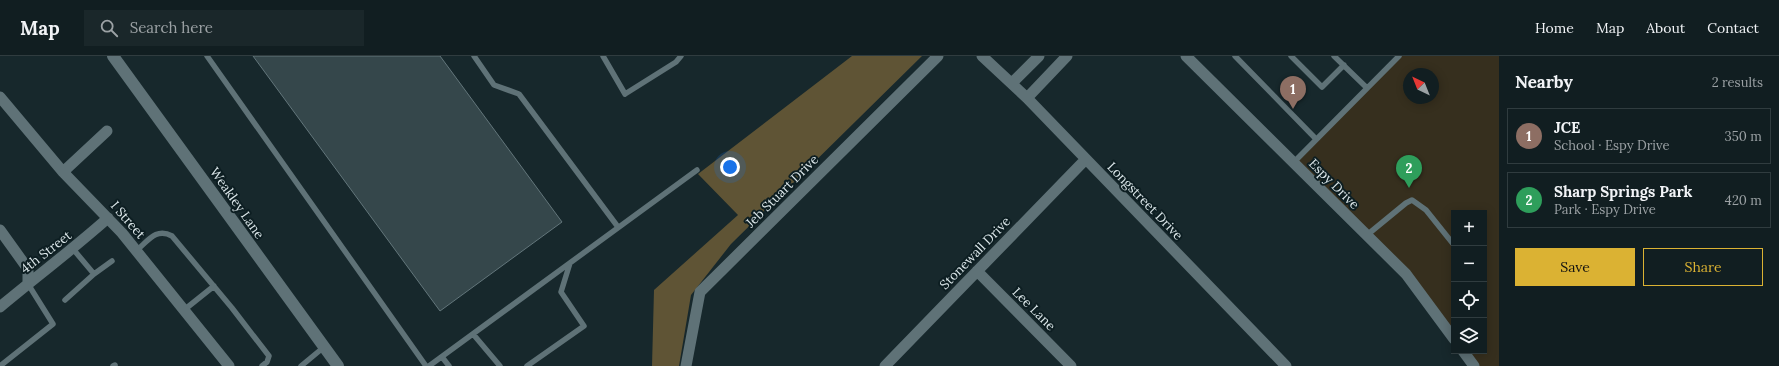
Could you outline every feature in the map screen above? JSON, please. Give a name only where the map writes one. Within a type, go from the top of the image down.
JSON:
[{"type":"main road","name":"Weakley Lane","points":[[113,56],[338,366]]},
{"type":"street","name":"Jeb Stuart Drive","points":[[686,366],[700,292],[938,56]]},
{"type":"street","name":"Longstreet Drive","points":[[982,56],[1012,83],[1286,366]]},
{"type":"street","points":[[1012,83],[1039,56]]},
{"type":"street","points":[[1026,98],[1066,56]]},
{"type":"street","name":"Espy Drive","points":[[1186,56],[1406,274],[1451,335]]},
{"type":"street","name":"I Street","points":[[0,97],[63,172],[108,218],[229,366]]},
{"type":"street","points":[[63,172],[107,131]]},
{"type":"street","name":"Stonewall Drive","points":[[884,366],[1085,160]]},
{"type":"street","name":"4th Street","points":[[0,307],[73,249],[108,218]]},
{"type":"street","points":[[0,230],[28,269],[28,284]]},
{"type":"street","name":"Lee Lane","points":[[977,271],[1071,366]]},
{"type":"street","points":[[1465,354],[1474,366]]},
{"type":"lane","points":[[207,56],[427,366],[442,357],[697,170]]},
{"type":"lane","points":[[474,56],[494,85],[520,94],[618,227]]},
{"type":"lane","points":[[603,56],[625,94],[676,62],[681,56]]},
{"type":"lane","points":[[1235,56],[1316,139]]},
{"type":"lane","points":[[1291,56],[1322,87],[1344,65]]},
{"type":"lane","points":[[1334,56],[1367,88]]},
{"type":"lane","points":[[1293,163],[1399,56]]},
{"type":"lane","points":[[1367,235],[1406,202],[1412,200],[1426,210],[1451,241]]},
{"type":"lane","points":[[135,251],[158,232],[165,232],[172,236],[214,286],[269,356],[262,366]]},
{"type":"lane","points":[[73,249],[94,274]]},
{"type":"lane","points":[[65,300],[94,274],[112,261]]},
{"type":"lane","points":[[527,366],[584,326],[561,292],[570,263]]},
{"type":"lane","points":[[0,366],[53,324],[28,284]]},
{"type":"lane","points":[[184,310],[214,286]]},
{"type":"lane","points":[[473,334],[500,366]]},
{"type":"lane","points":[[301,366],[324,347]]},
{"type":"lane","points":[[442,357],[449,366]]},
{"type":"shaded area","points":[[852,56],[922,56],[731,244],[691,295],[679,366],[652,366],[654,290],[738,215],[698,174]]},
{"type":"shaded area","points":[[1399,56],[1499,56],[1499,366],[1473,366],[1465,354],[1487,354],[1487,210],[1451,210],[1451,335],[1406,274],[1293,163]]},
{"type":"building","points":[[253,56],[440,56],[562,222],[440,311]]},
{"type":"place","name":"JCE","points":[[1293,109]]},
{"type":"place","name":"Sharp Springs Park","points":[[1409,188]]}]
